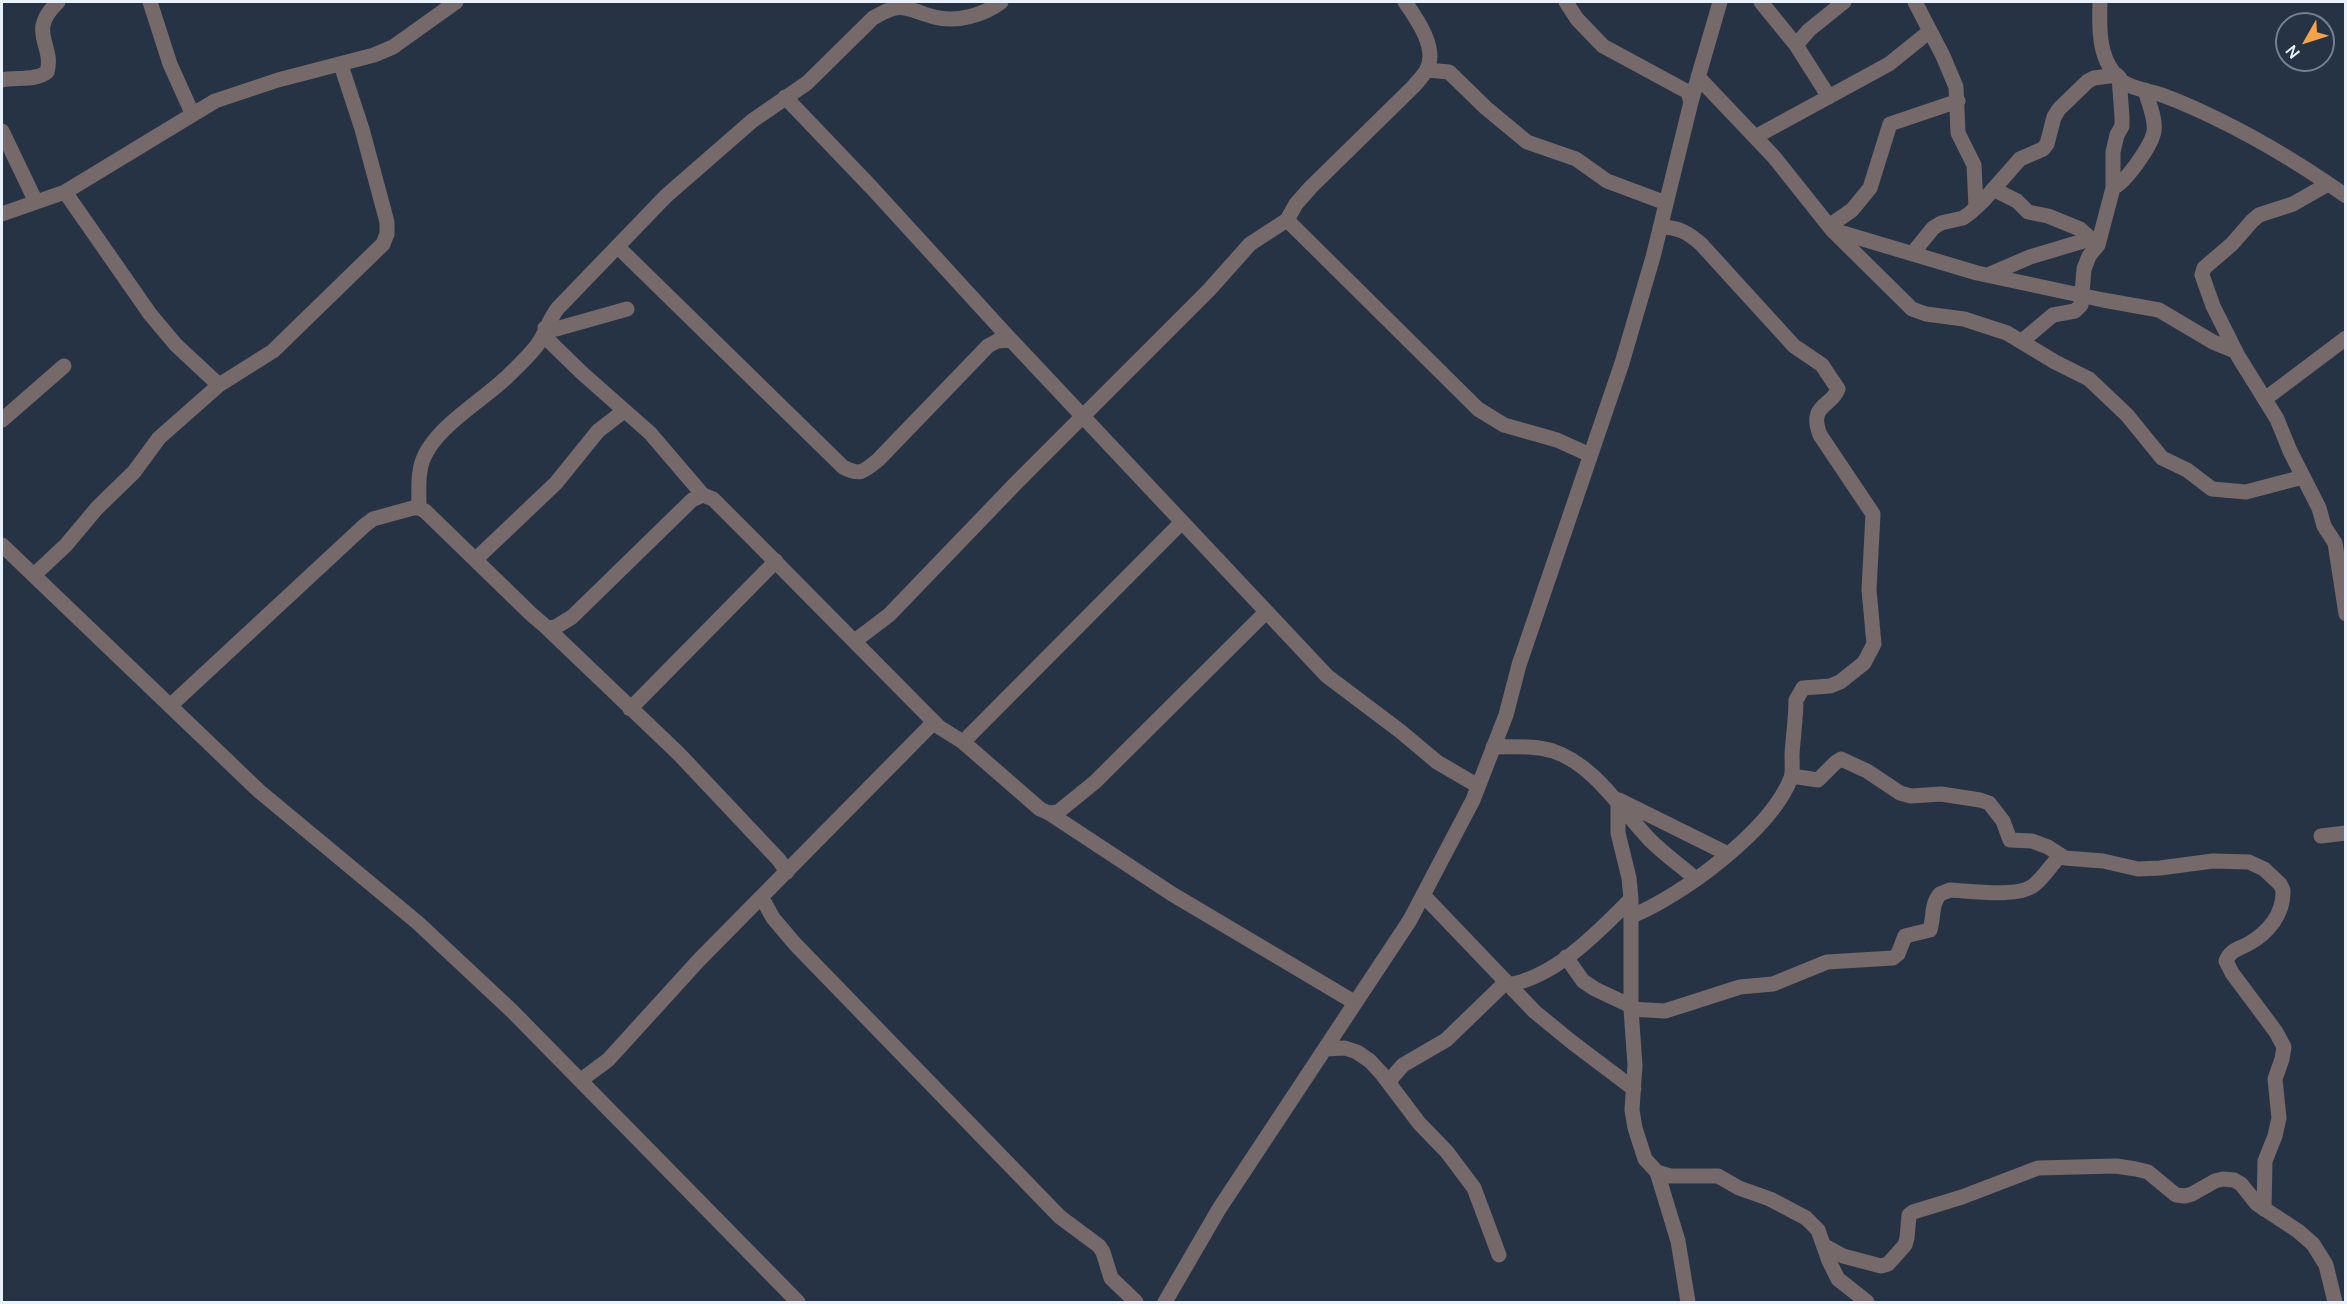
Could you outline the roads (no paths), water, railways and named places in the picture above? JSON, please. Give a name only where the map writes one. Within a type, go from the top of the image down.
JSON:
[{"type":"street","points":[[2,80],[34,78],[47,72],[48,59],[42,33],[47,14],[58,2]]},
{"type":"street","points":[[150,2],[170,64],[192,113]]},
{"type":"street","points":[[2,214],[65,192],[192,113],[234,93],[340,65],[393,47],[456,2]]},
{"type":"street","points":[[419,507],[420,469],[435,440],[508,377],[538,344],[558,308],[673,189],[752,121],[807,82],[884,10],[895,6],[909,7],[938,18],[961,17],[984,13],[1001,2]]},
{"type":"street","points":[[856,640],[889,615],[1209,290],[1250,244],[1287,220],[1296,204],[1311,187],[1414,86],[1427,70],[1430,50],[1420,26],[1405,2]]},
{"type":"street","points":[[1566,2],[1577,19],[1604,46],[1688,92],[1691,102]]},
{"type":"street","points":[[1165,1302],[1219,1209],[1410,920],[1478,786],[1506,715],[1519,665],[1622,363],[1720,2]]},
{"type":"street","points":[[1761,2],[1796,45],[1829,98]]},
{"type":"street","points":[[1796,45],[1809,30],[1844,2]]},
{"type":"street","points":[[1915,2],[1951,73],[1958,101],[1958,133],[1974,165],[1976,207]]},
{"type":"street","points":[[1923,16],[1929,2]]},
{"type":"street","points":[[2100,2],[2099,26],[2102,50],[2124,82],[2221,121],[2272,148],[2346,196]]},
{"type":"street","points":[[1755,137],[1889,64],[1930,31]]},
{"type":"street","points":[[34,575],[66,545],[97,508],[134,472],[159,438],[219,385],[273,351],[382,244],[387,234],[387,222],[362,129],[340,65]]},
{"type":"street","points":[[1427,70],[1449,72],[1486,108],[1527,142],[1576,159],[1607,182],[1666,203]]},
{"type":"street","points":[[2022,342],[2053,315],[2079,309],[2084,269],[2113,188],[2113,152],[2122,126],[2118,76]]},
{"type":"street","points":[[1912,254],[1933,228],[1941,223],[1963,218],[2020,159],[2043,149],[2047,144],[2054,117],[2059,109],[2088,81],[2094,78],[2118,76]]},
{"type":"street","points":[[1698,77],[1774,158],[1831,228],[1912,309],[1926,314],[1978,323],[2022,342],[2055,362],[2089,378],[2127,415],[2162,458],[2187,470],[2212,489],[2246,492],[2303,477]]},
{"type":"street","points":[[2113,188],[2130,172],[2153,135],[2153,123],[2145,90]]},
{"type":"street","points":[[785,97],[1082,418],[1339,687],[1400,731],[1437,762],[1478,786]]},
{"type":"street","points":[[1831,228],[1852,210],[1869,188],[1890,124],[1958,101]]},
{"type":"street","points":[[2,130],[36,202]]},
{"type":"street","points":[[2328,184],[2293,204],[2259,215],[2232,244],[2204,268],[2202,275],[2213,306],[2235,351],[2265,399],[2319,508],[2324,526],[2335,543],[2346,614]]},
{"type":"street","points":[[1993,189],[2017,201],[2028,212],[2048,216],[2080,229],[2094,242]]},
{"type":"street","points":[[65,192],[150,314],[176,345],[219,385]]},
{"type":"street","points":[[1287,220],[1478,409],[1504,425],[1557,440],[1590,455]]},
{"type":"street","points":[[1632,916],[1647,910],[1696,879],[1761,824],[1792,777],[1798,693],[1803,688],[1830,686],[1840,682],[1864,663],[1874,644],[1869,590],[1873,514],[1820,435],[1817,427],[1820,410],[1838,392],[1833,378],[1822,365],[1794,346],[1721,265],[1688,233],[1676,227],[1660,227]]},
{"type":"street","points":[[1831,228],[1988,275],[2081,296],[2159,310],[2213,342],[2235,351]]},
{"type":"street","points":[[1988,275],[2030,257],[2094,242]]},
{"type":"street","points":[[618,247],[843,467],[853,473],[863,472],[878,460],[988,346],[998,341],[1011,340]]},
{"type":"street","points":[[544,331],[627,309]]},
{"type":"street","points":[[544,331],[624,411],[650,433],[703,495],[712,500],[776,561],[934,722],[963,742],[1030,801],[1172,894],[1354,1002]]},
{"type":"street","points":[[2265,399],[2346,338]]},
{"type":"street","points":[[2,420],[64,366]]},
{"type":"street","points":[[476,559],[556,483],[598,430],[624,411]]},
{"type":"street","points":[[545,626],[554,628],[573,617],[693,500],[703,495]]},
{"type":"street","points":[[171,705],[365,525],[381,516],[419,507],[695,770],[779,860],[787,872]]},
{"type":"street","points":[[963,742],[1181,523]]},
{"type":"street","points":[[2,545],[259,791],[418,923],[512,1011],[798,1302]]},
{"type":"street","points":[[630,709],[776,561]]},
{"type":"street","points":[[1049,813],[1058,812],[1095,782],[1266,612]]},
{"type":"street","points":[[581,1080],[608,1060],[699,960],[934,722]]},
{"type":"street","points":[[1493,747],[1529,747],[1562,755],[1589,775],[1616,800],[1651,841],[1696,879]]},
{"type":"street","points":[[1792,777],[1818,780],[1841,759],[1868,771],[1900,794],[1911,796],[1941,794],[1989,803],[1998,812],[2010,840],[2032,841],[2048,847],[2060,856],[2150,869],[2213,861],[2249,862],[2264,869],[2280,884],[2283,896],[2276,920],[2259,937],[2232,951],[2226,961],[2284,1047],[2275,1079],[2279,1118],[2265,1161],[2264,1209]]},
{"type":"street","points":[[1616,800],[1728,854]]},
{"type":"street","points":[[1616,800],[1618,833],[1629,878],[1632,916],[1631,1008],[1635,1065],[1632,1110],[1635,1128],[1645,1158],[1657,1172],[1678,1240],[1688,1302]]},
{"type":"street","points":[[2321,836],[2346,833]]},
{"type":"street","points":[[1566,957],[1583,981],[1595,989],[1631,1008],[1665,1011],[1740,987],[1773,984],[1827,962],[1893,958],[1898,954],[1905,936],[1930,930],[1935,899],[1940,894],[1950,890],[2013,892],[2025,890],[2035,884],[2060,856]]},
{"type":"street","points":[[1423,895],[1535,1012],[1634,1089]]},
{"type":"street","points":[[762,898],[773,918],[795,944],[1060,1217],[1099,1246],[1111,1278],[1136,1302]]},
{"type":"street","points":[[1388,1082],[1403,1065],[1446,1040],[1507,984],[1531,978],[1566,957],[1631,899]]},
{"type":"street","points":[[1325,1049],[1345,1048],[1357,1052],[1370,1061],[1388,1082],[1473,1188],[1499,1255]]},
{"type":"street","points":[[1825,1246],[1843,1256],[1881,1266],[1888,1264],[1905,1245],[1909,1215],[1913,1212],[1962,1197],[2038,1168],[2115,1166],[2136,1168],[2148,1172],[2176,1194],[2185,1196],[2223,1179],[2234,1180],[2241,1184],[2264,1209],[2298,1231],[2313,1244],[2326,1265],[2335,1302]]},
{"type":"street","points":[[1657,1172],[1677,1177],[1704,1174],[1718,1176],[1806,1218],[1818,1230],[1828,1261],[1838,1279],[1867,1302]]}]
